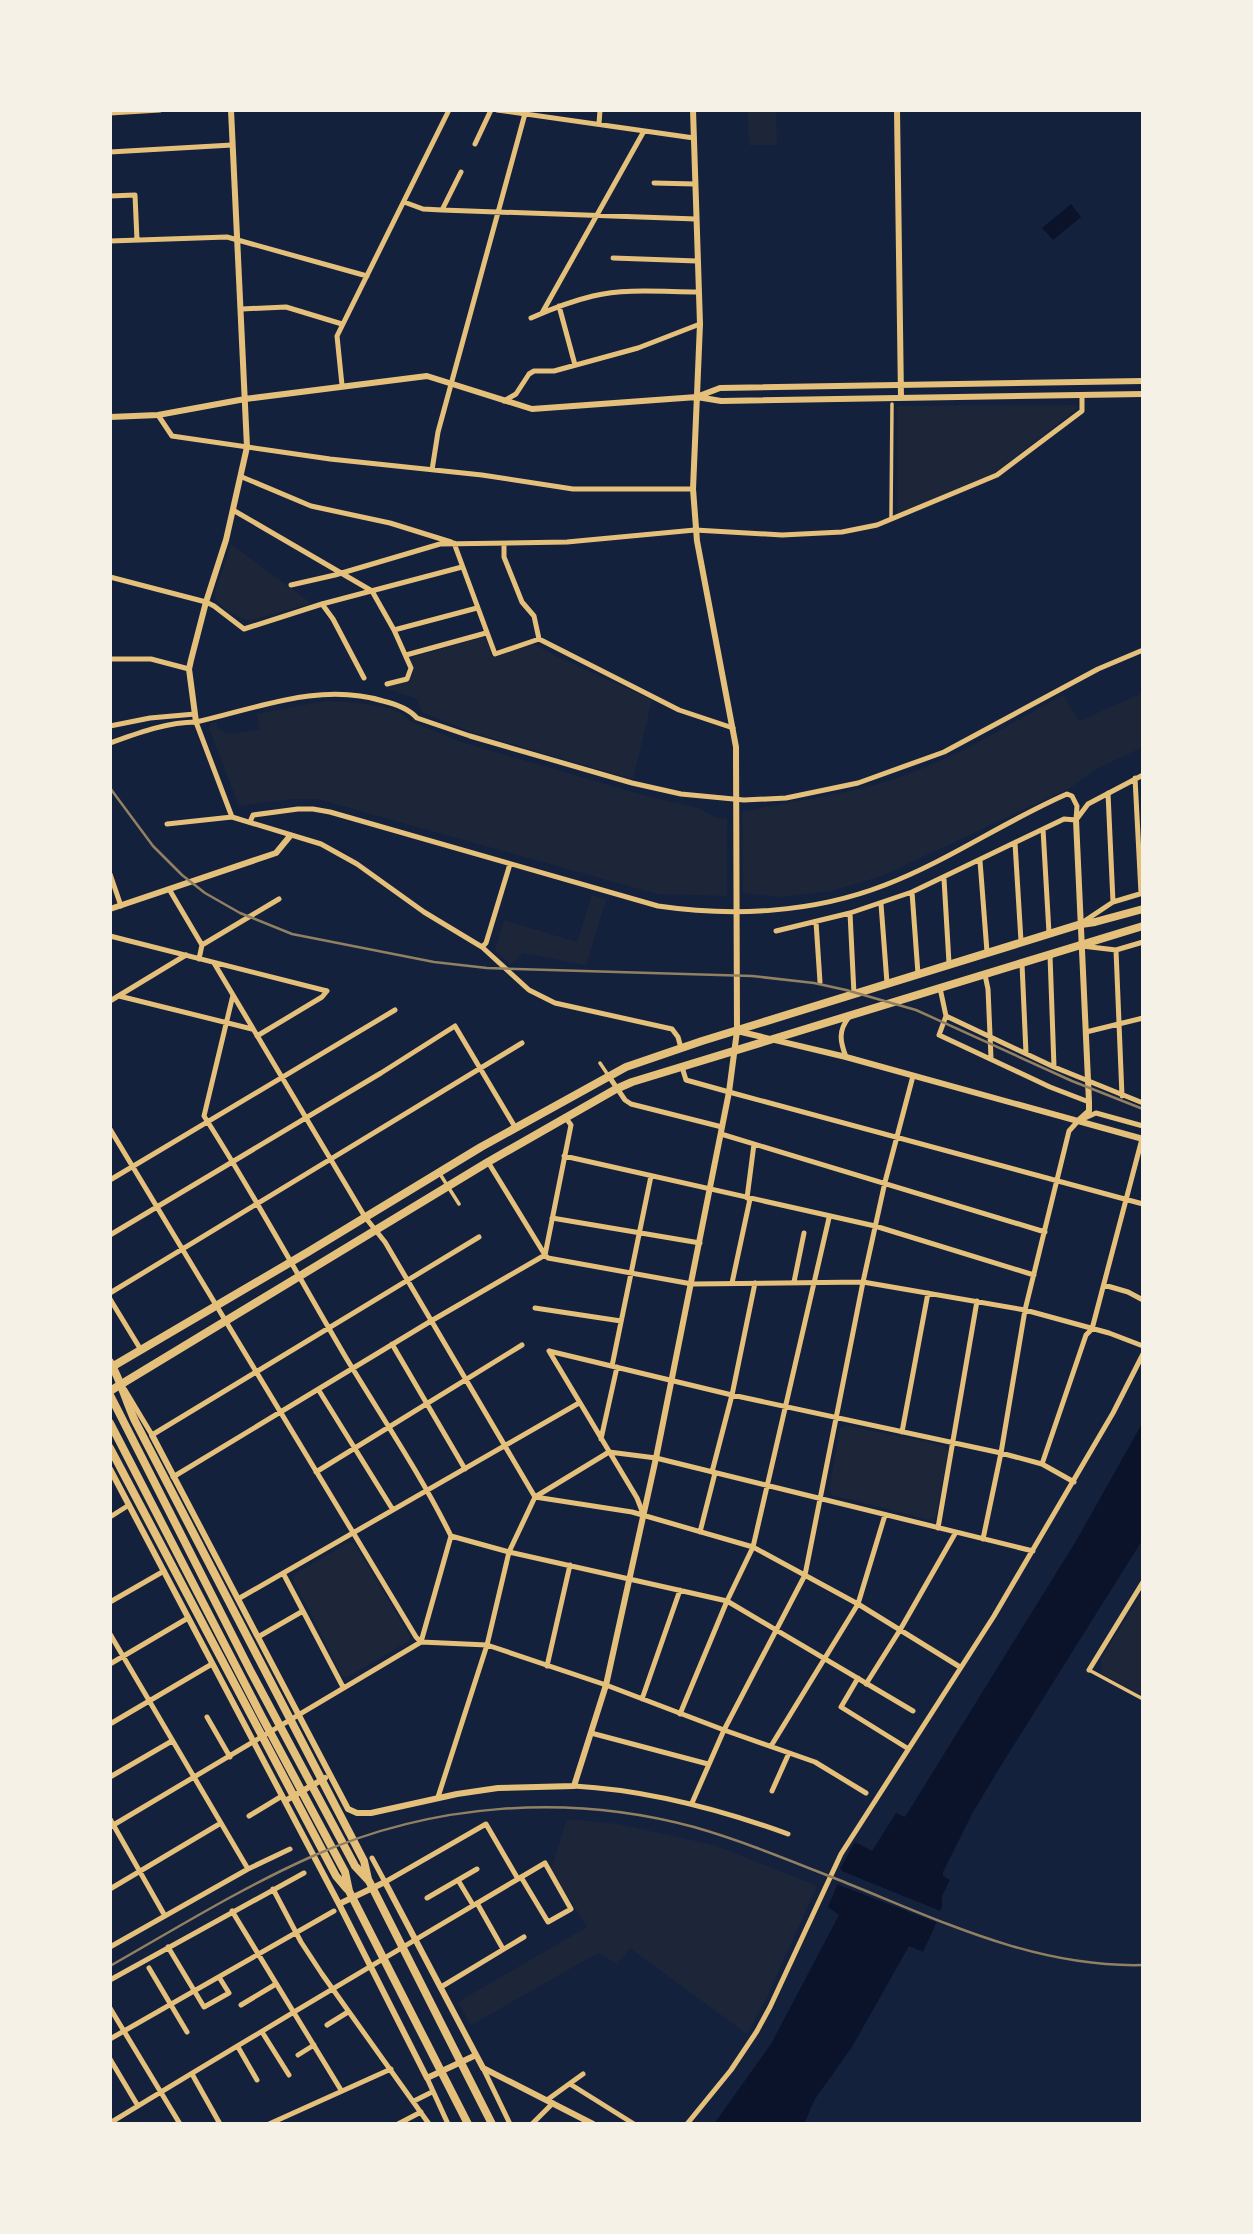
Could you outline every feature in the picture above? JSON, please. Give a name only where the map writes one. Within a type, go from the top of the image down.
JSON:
[{"type":"main road","points":[[492,2124],[369,1881],[364,1861],[135,1421],[126,1402],[122,1384],[111,1365],[141,1350],[516,1127],[608,1076],[681,1048],[949,963],[1081,924],[1143,909]]},
{"type":"main road","points":[[369,1881],[355,1866],[250,1670],[110,1393],[488,1162],[616,1088],[1143,926]]},
{"type":"main road","points":[[110,1423],[345,1872],[349,1891],[468,2124]]},
{"type":"main road","points":[[110,1448],[323,1853],[336,1877],[349,1891]]},
{"type":"street","points":[[110,113],[160,110]]},
{"type":"street","points":[[231,110],[247,447],[226,540],[205,602],[189,669],[196,721],[231,815]]},
{"type":"street","points":[[342,385],[337,336],[449,110]]},
{"type":"street","points":[[475,144],[491,110]]},
{"type":"street","points":[[497,110],[526,112],[694,138]]},
{"type":"street","points":[[599,124],[600,110]]},
{"type":"street","points":[[574,1786],[606,1685],[644,1516],[729,1092],[737,1031],[736,747],[695,530],[693,489],[700,324],[693,110]]},
{"type":"street","points":[[897,110],[901,397]]},
{"type":"street","points":[[432,470],[438,432],[526,112]]},
{"type":"street","points":[[542,313],[644,131]]},
{"type":"street","points":[[110,152],[232,145]]},
{"type":"street","points":[[442,210],[461,172]]},
{"type":"street","points":[[654,183],[695,184]]},
{"type":"street","points":[[110,195],[135,195],[137,240]]},
{"type":"street","points":[[404,202],[423,209],[696,219]]},
{"type":"street","points":[[110,241],[228,237],[367,276]]},
{"type":"street","points":[[613,258],[697,261]]},
{"type":"street","points":[[531,318],[559,306],[610,293],[698,292]]},
{"type":"street","points":[[559,306],[575,365]]},
{"type":"street","points":[[242,309],[286,307],[342,324]]},
{"type":"street","points":[[504,401],[516,394],[529,374],[638,348],[700,324]]},
{"type":"street","points":[[110,417],[158,415],[245,399],[427,376],[532,409],[697,397],[721,401],[1143,394]]},
{"type":"street","points":[[697,397],[720,388],[1143,381]]},
{"type":"street","points":[[291,585],[440,544],[567,542],[695,530],[782,535],[842,532],[891,520],[997,475],[1082,411],[1082,395]]},
{"type":"street","points":[[891,520],[892,404]]},
{"type":"street","points":[[158,415],[172,436],[330,460],[432,470],[573,489],[693,489]]},
{"type":"street","points":[[242,477],[311,506],[390,523],[454,543]]},
{"type":"street","points":[[233,510],[372,591],[411,668],[407,678],[387,684]]},
{"type":"street","points":[[454,543],[495,654],[539,639],[679,710],[733,728]]},
{"type":"street","points":[[504,545],[504,557],[522,602],[534,616],[539,639]]},
{"type":"street","points":[[110,577],[205,602],[244,629],[322,604],[462,567]]},
{"type":"street","points":[[322,604],[333,619],[364,678]]},
{"type":"street","points":[[394,630],[477,608]]},
{"type":"street","points":[[406,655],[486,633]]},
{"type":"street","points":[[110,743],[183,722],[314,694],[360,696],[393,704],[411,711],[417,718],[470,737],[632,783],[681,794],[736,799],[786,798],[858,783],[944,752],[1098,669],[1143,650]]},
{"type":"street","points":[[110,659],[151,659],[189,669]]},
{"type":"street","points":[[110,726],[150,718],[196,721]]},
{"type":"street","points":[[1076,820],[1088,804],[1143,775]]},
{"type":"street","points":[[1081,924],[1113,902],[1142,893],[1135,778]]},
{"type":"street","points":[[1108,793],[1113,902]]},
{"type":"street","points":[[250,822],[253,815],[313,808],[658,906],[765,912],[809,906],[887,885],[1067,794],[1075,800],[1089,1111],[1069,1131],[1056,1181],[1025,1310],[1001,1453],[983,1539]]},
{"type":"street","points":[[167,824],[231,815],[321,844],[482,947],[542,998],[672,1030],[678,1037],[681,1048]]},
{"type":"street","points":[[776,931],[881,904],[944,879],[1064,819],[1076,820]]},
{"type":"street","points":[[1043,829],[1049,933]]},
{"type":"street","points":[[110,909],[276,853],[290,836]]},
{"type":"street","points":[[1015,843],[1021,941]]},
{"type":"street","points":[[980,861],[987,952]]},
{"type":"street","points":[[482,947],[486,943],[510,864]]},
{"type":"street","points":[[110,874],[121,905]]},
{"type":"street","points":[[944,879],[949,963]]},
{"type":"street","points":[[169,889],[202,945],[199,959]]},
{"type":"street","points":[[912,892],[918,974]]},
{"type":"street","points":[[202,945],[279,899]]},
{"type":"street","points":[[881,904],[887,983]]},
{"type":"street","points":[[850,913],[854,994]]},
{"type":"street","points":[[816,922],[820,982]]},
{"type":"street","points":[[110,936],[327,991],[322,997],[257,1036]]},
{"type":"street","points":[[1082,946],[1116,950],[1143,942]]},
{"type":"street","points":[[1116,950],[1122,1096]]},
{"type":"street","points":[[110,1001],[186,955]]},
{"type":"street","points":[[1050,955],[1054,1067]]},
{"type":"street","points":[[214,962],[535,1497]]},
{"type":"street","points":[[1022,964],[1026,1053]]},
{"type":"street","points":[[985,975],[988,989],[990,1058]]},
{"type":"street","points":[[940,988],[946,1016],[939,1035],[1050,1087],[1089,1101]]},
{"type":"street","points":[[233,995],[204,1116],[353,1368],[390,1425],[451,1536],[421,1642]]},
{"type":"street","points":[[119,996],[253,1029]]},
{"type":"street","points":[[110,1180],[395,1010]]},
{"type":"street","points":[[846,1057],[840,1034],[842,1026],[851,1014]]},
{"type":"street","points":[[946,1016],[1054,1067],[1143,1104]]},
{"type":"street","points":[[1086,1032],[1143,1018]]},
{"type":"street","points":[[110,1235],[455,1026],[516,1127]]},
{"type":"street","points":[[737,1031],[846,1057],[1142,1139],[1092,1329],[1086,1335],[1042,1464]]},
{"type":"street","points":[[110,1293],[522,1043]]},
{"type":"street","points":[[600,1063],[616,1088],[631,1104],[1045,1232]]},
{"type":"street","points":[[682,1066],[686,1080],[1143,1204]]},
{"type":"street","points":[[692,1803],[724,1730],[805,1576],[875,1226],[913,1076]]},
{"type":"street","points":[[1078,1122],[1096,1113],[1143,1126]]},
{"type":"street","points":[[545,1255],[570,1125],[565,1117]]},
{"type":"street","points":[[110,1129],[421,1642]]},
{"type":"street","points":[[732,1283],[748,1198],[754,1144]]},
{"type":"street","points":[[564,1156],[829,1218],[875,1226],[1034,1275]]},
{"type":"street","points":[[488,1162],[545,1255]]},
{"type":"street","points":[[439,1173],[459,1204]]},
{"type":"street","points":[[601,1439],[621,1321],[651,1177]]},
{"type":"street","points":[[552,1218],[700,1242]]},
{"type":"street","points":[[680,1714],[727,1601],[753,1547],[829,1218]]},
{"type":"street","points":[[794,1282],[804,1233]]},
{"type":"street","points":[[152,1435],[479,1237]]},
{"type":"street","points":[[173,1477],[545,1255],[692,1284],[863,1282],[1025,1310],[1143,1346]]},
{"type":"street","points":[[700,1532],[755,1283]]},
{"type":"street","points":[[1104,1285],[1143,1300]]},
{"type":"street","points":[[902,1432],[928,1293]]},
{"type":"street","points":[[110,1299],[141,1350]]},
{"type":"street","points":[[938,1528],[976,1301]]},
{"type":"street","points":[[535,1308],[621,1321]]},
{"type":"street","points":[[392,1344],[465,1469]]},
{"type":"street","points":[[316,1472],[523,1345]]},
{"type":"street","points":[[644,1516],[637,1499],[549,1351],[732,1395],[1001,1453],[1042,1464],[1074,1482]]},
{"type":"street","points":[[687,2124],[731,2070],[751,2040],[770,2007],[832,1872],[1074,1482],[1143,1354]]},
{"type":"street","points":[[122,1384],[152,1435],[345,1805],[357,1813],[376,1812],[438,1797],[498,1788],[574,1786],[636,1792],[692,1803],[788,1835]]},
{"type":"street","points":[[318,1389],[393,1510]]},
{"type":"street","points":[[238,1600],[579,1403]]},
{"type":"street","points":[[438,1797],[487,1645],[509,1552],[535,1497],[609,1452],[656,1458],[1032,1551]]},
{"type":"street","points":[[110,1469],[339,1904],[448,2124]]},
{"type":"street","points":[[535,1497],[625,1510],[753,1547],[858,1604],[960,1667]]},
{"type":"street","points":[[110,1517],[129,1505]]},
{"type":"street","points":[[771,1746],[858,1604],[885,1515]]},
{"type":"street","points":[[866,1684],[956,1532]]},
{"type":"street","points":[[451,1536],[509,1552],[727,1601],[913,1711]]},
{"type":"street","points":[[547,1666],[570,1565]]},
{"type":"street","points":[[110,1602],[164,1571]]},
{"type":"street","points":[[283,1573],[343,1687]]},
{"type":"street","points":[[1143,1582],[1089,1670],[1143,1699]]},
{"type":"street","points":[[642,1699],[680,1590]]},
{"type":"street","points":[[258,1637],[303,1611]]},
{"type":"street","points":[[110,1664],[188,1618]]},
{"type":"street","points":[[110,1634],[248,1869]]},
{"type":"street","points":[[165,1916],[111,1824],[254,1743],[421,1642],[487,1645],[606,1685],[815,1762],[866,1793]]},
{"type":"street","points":[[110,1724],[212,1664]]},
{"type":"street","points":[[858,1678],[841,1707],[907,1748]]},
{"type":"street","points":[[207,1717],[230,1757]]},
{"type":"street","points":[[591,1734],[708,1764]]},
{"type":"street","points":[[110,1777],[172,1741]]},
{"type":"street","points":[[772,1791],[789,1753]]},
{"type":"street","points":[[249,1816],[330,1776]]},
{"type":"street","points":[[110,1889],[222,1823]]},
{"type":"street","points":[[110,2123],[475,1904],[519,1878],[545,1863],[571,1909],[548,1923],[519,1878],[486,1824],[385,1882],[339,1904]]},
{"type":"street","points":[[110,1947],[248,1869],[290,1849]]},
{"type":"street","points":[[372,1858],[510,2124]]},
{"type":"street","points":[[427,1898],[477,1869]]},
{"type":"street","points":[[110,1980],[304,1873]]},
{"type":"street","points":[[458,1880],[503,1949]]},
{"type":"street","points":[[273,1889],[296,1933],[333,1990],[429,2124]]},
{"type":"street","points":[[232,1911],[341,2090]]},
{"type":"street","points":[[110,2039],[334,1912]]},
{"type":"street","points":[[440,1987],[524,1937]]},
{"type":"street","points":[[168,1947],[204,2007],[229,1993],[219,1977]]},
{"type":"street","points":[[149,1968],[187,2032]]},
{"type":"street","points":[[241,2005],[276,1984]]},
{"type":"street","points":[[110,2008],[180,2124]]},
{"type":"street","points":[[327,2025],[348,2012]]},
{"type":"street","points":[[262,2032],[289,2075]]},
{"type":"street","points":[[298,2055],[314,2045]]},
{"type":"street","points":[[238,2047],[257,2080]]},
{"type":"street","points":[[427,2078],[476,2054]]},
{"type":"street","points":[[110,2059],[138,2106]]},
{"type":"street","points":[[483,2068],[593,2124]]},
{"type":"street","points":[[269,2124],[391,2069]]},
{"type":"street","points":[[192,2074],[220,2124]]},
{"type":"street","points":[[532,2124],[550,2102],[583,2074]]},
{"type":"street","points":[[570,2084],[634,2124]]},
{"type":"street","points":[[414,2101],[432,2092]]},
{"type":"street","points":[[398,2124],[421,2112]]},
{"type":"shaded area","points":[[748,110],[776,110],[777,145],[749,145]]},
{"type":"shaded area","points":[[1071,204],[1081,217],[1053,240],[1042,228]]},
{"type":"shaded area","points":[[1077,405],[1077,409],[993,474],[897,515],[897,406]]},
{"type":"shaded area","points":[[231,544],[311,603],[251,621],[224,609],[214,595]]},
{"type":"shaded area","points":[[483,637],[492,656],[534,644],[652,700],[633,779],[471,732],[422,712],[417,699],[383,687],[410,680],[414,670],[411,660],[414,657]]},
{"type":"shaded area","points":[[1143,693],[1143,747],[1094,770],[1070,788],[882,876],[831,891],[780,897],[743,893],[742,812],[842,793],[900,777],[963,750],[1063,695],[1079,721]]},
{"type":"shaded area","points":[[325,701],[358,703],[394,710],[410,721],[458,741],[650,797],[699,808],[714,817],[727,819],[727,896],[657,894],[317,799],[290,799],[239,806],[209,728],[211,723],[217,722],[217,727],[227,734],[260,730],[257,714]]},
{"type":"shaded area","points":[[592,895],[606,900],[586,965],[523,953],[511,965],[495,950],[504,920],[577,942]]},
{"type":"shaded area","points":[[1143,1422],[1143,1539],[973,1812],[943,1872],[943,1876],[950,1880],[942,1896],[942,1906],[935,1926],[923,1952],[909,1946],[852,2047],[815,2099],[804,2124],[714,2124],[771,2044],[839,1915],[828,1907],[843,1871],[840,1869],[855,1842],[872,1851],[896,1813],[905,1817],[1076,1541]]},
{"type":"shaded area","points":[[845,1425],[944,1446],[948,1452],[936,1517],[931,1520],[832,1495],[829,1490],[840,1428]]},
{"type":"shaded area","points":[[349,1542],[354,1543],[410,1636],[409,1641],[348,1677],[342,1676],[293,1579],[295,1574]]},
{"type":"shaded area","points":[[1143,1591],[1143,1696],[1101,1674],[1101,1659]]},
{"type":"shaded area","points":[[567,1819],[618,1824],[714,1845],[817,1886],[765,2001],[747,2034],[630,1948],[617,1964],[598,1953],[471,2025],[458,2002],[587,1927],[551,1870]]},
{"type":"pier","points":[[839,1870],[943,1912],[938,1923],[834,1883]]},
{"type":"railway","points":[[110,788],[153,846],[182,875],[205,893],[240,913],[292,934],[434,962],[487,968],[752,976],[814,983],[916,1010],[1072,1081],[1143,1109]]},
{"type":"railway","points":[[110,1966],[261,1881],[358,1838],[405,1824],[453,1815],[550,1807],[647,1816],[694,1827],[767,1852],[950,1925],[1025,1950],[1103,1964],[1143,1965]]}]
